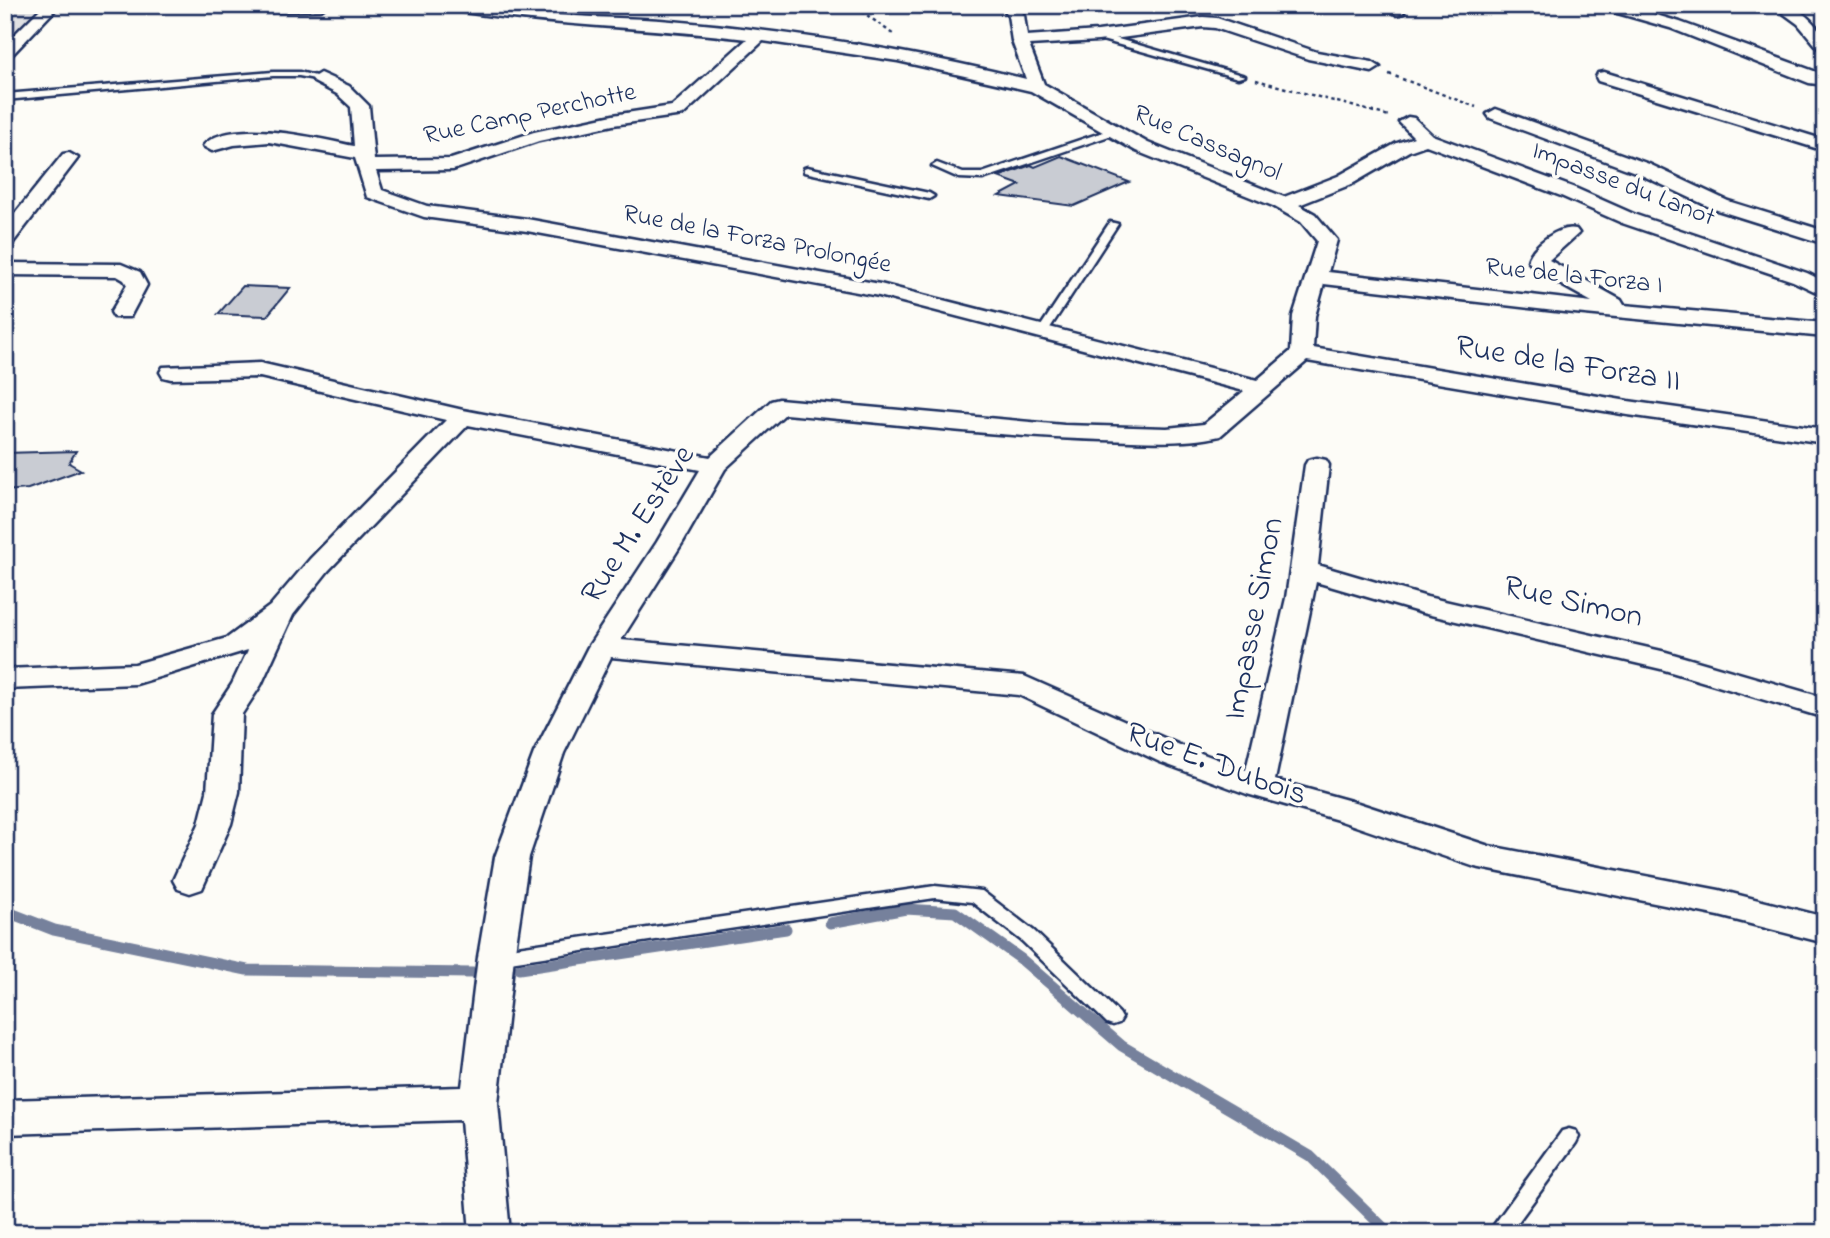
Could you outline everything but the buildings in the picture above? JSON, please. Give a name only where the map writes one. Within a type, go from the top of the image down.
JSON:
[{"type":"street","points":[[201,5],[232,8],[321,5]]},
{"type":"street","name":"Rue Cassagnol","points":[[451,5],[562,20],[659,25],[760,35],[896,55],[982,72],[1037,87],[1142,147],[1283,204],[1308,218],[1328,240],[1304,316],[1301,353]]},
{"type":"street","points":[[1008,5],[1016,15],[1020,41],[1037,87]]},
{"type":"street","points":[[1605,5],[1675,25],[1815,79],[1825,80]]},
{"type":"street","points":[[1779,5],[1803,21],[1825,46]]},
{"type":"street","points":[[5,53],[47,10]]},
{"type":"street","points":[[1020,41],[1098,36],[1179,16],[1217,23],[1314,56],[1372,67]]},
{"type":"street","name":"Rue Camp Perchotte","points":[[212,146],[243,136],[262,135],[365,160],[453,164],[534,137],[612,120],[677,111],[760,35]]},
{"type":"street","points":[[1604,77],[1825,146]]},
{"type":"street","name":"Rue de la Forza Prolongée","points":[[320,78],[343,90],[360,106],[365,160],[374,193],[424,211],[527,225],[880,290],[1261,388]]},
{"type":"street","points":[[1496,114],[1642,168],[1721,205],[1825,238]]},
{"type":"street","name":"Impasse du Lanot","points":[[1408,122],[1426,139],[1568,192],[1629,219],[1800,277],[1825,290]]},
{"type":"street","points":[[1283,204],[1345,180],[1403,147],[1426,139]]},
{"type":"street","points":[[5,240],[69,158]]},
{"type":"street","points":[[1569,233],[1540,254],[1538,261],[1545,268],[1625,312]]},
{"type":"street","points":[[5,270],[121,270],[133,276],[137,285],[122,312]]},
{"type":"street","name":"Rue de la Forza I","points":[[1318,277],[1625,312],[1825,330]]},
{"type":"street","name":"Rue M. Estève","points":[[490,1233],[478,1103],[496,957],[512,857],[549,752],[602,648],[670,542],[715,465],[779,406],[1064,432],[1167,435],[1211,431],[1301,353]]},
{"type":"street","name":"Rue de la Forza II","points":[[1301,353],[1541,396],[1825,436]]},
{"type":"street","points":[[171,372],[260,370],[463,417],[715,465]]},
{"type":"street","points":[[5,679],[136,674],[237,643],[280,612],[319,565],[463,417]]},
{"type":"street","name":"Impasse Simon","points":[[1258,786],[1304,570],[1317,465]]},
{"type":"street","name":"Rue Simon","points":[[1304,570],[1422,604],[1666,661],[1825,708]]},
{"type":"street","points":[[190,880],[215,824],[223,792],[227,714],[246,685],[280,612]]},
{"type":"street","name":"Rue E. Dubois","points":[[602,648],[1024,686],[1171,754],[1258,786],[1347,811],[1487,858],[1719,903],[1825,930]]},
{"type":"street","points":[[5,1117],[478,1103]]},
{"type":"lane","points":[[1387,5],[1400,13]]},
{"type":"lane","points":[[1098,36],[1241,76]]},
{"type":"lane","points":[[5,97],[273,74],[299,74],[320,78]]},
{"type":"lane","points":[[937,166],[962,176],[983,176],[1112,132]]},
{"type":"lane","points":[[807,170],[929,197]]},
{"type":"lane","points":[[1042,332],[1112,224]]},
{"type":"lane","points":[[496,957],[935,892],[976,897],[1028,936],[1113,1018]]},
{"type":"lane","points":[[1498,1233],[1569,1137]]},
{"type":"path","points":[[856,7],[873,18]]},
{"type":"path","points":[[1372,67],[1496,114]]},
{"type":"path","points":[[1241,76],[1408,122]]},
{"type":"shaded area","points":[[5,5],[45,5],[5,43]]},
{"type":"waterway","points":[[830,923],[906,909],[955,912],[1021,959],[1122,1046],[1310,1156],[1389,1233]]},
{"type":"waterway","points":[[5,911],[54,930],[247,970],[473,973]]},
{"type":"waterway","points":[[519,969],[786,929]]}]
